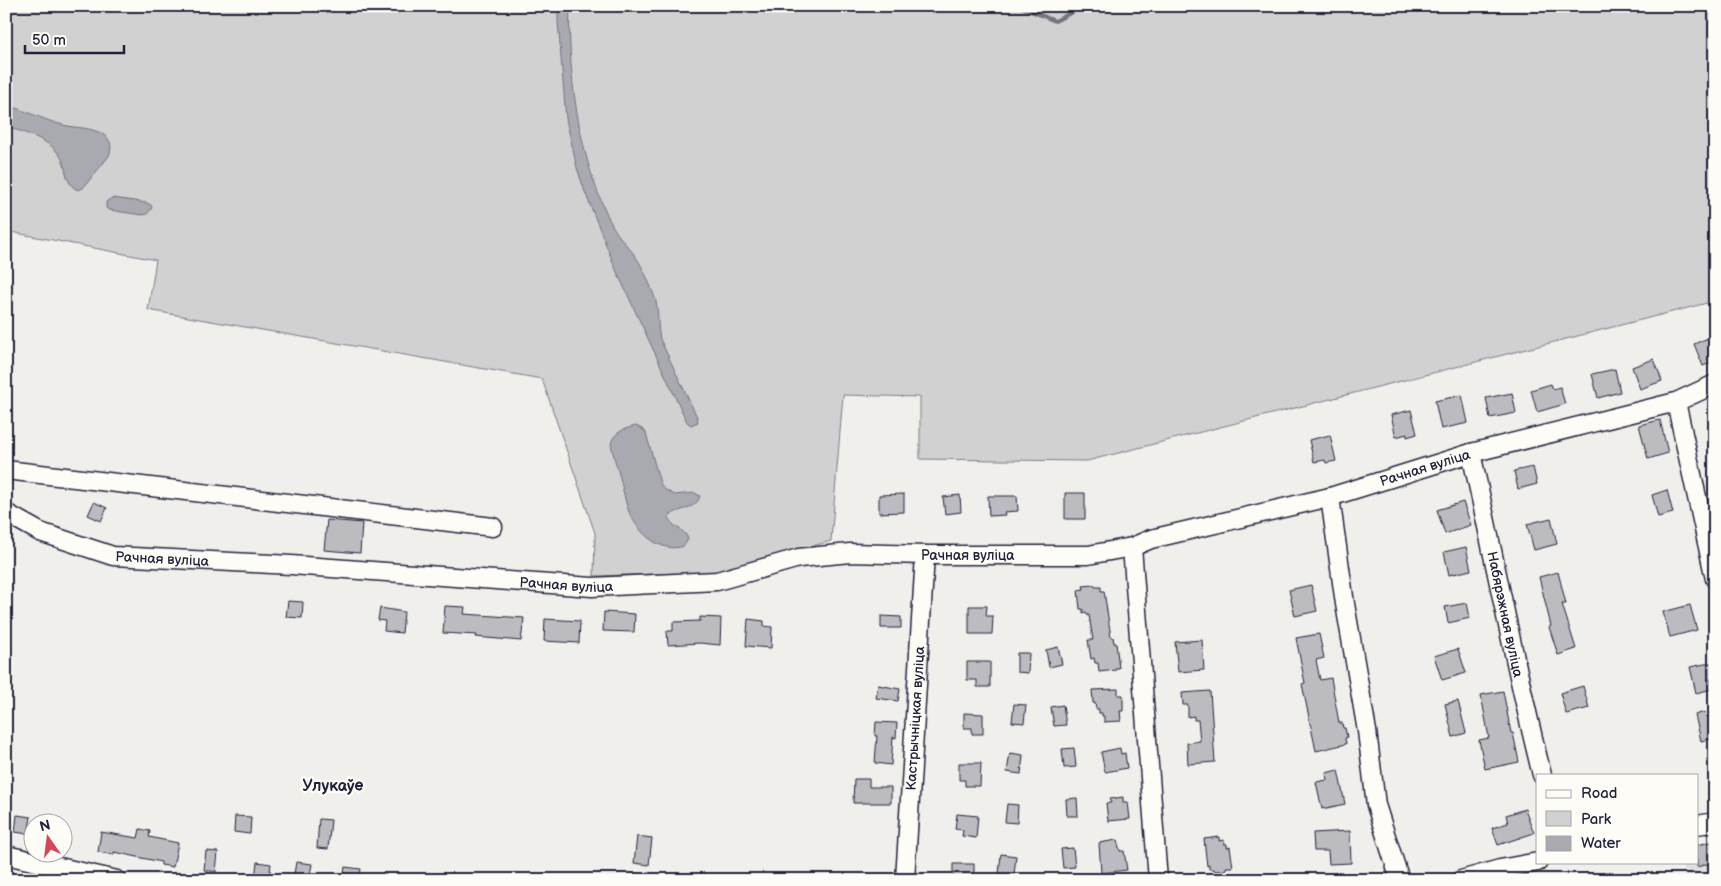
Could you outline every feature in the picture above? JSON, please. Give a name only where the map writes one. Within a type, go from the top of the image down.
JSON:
[{"type":"street","name":"Рачная вуліца","points":[[6,513],[40,532],[113,556],[291,565],[592,587],[716,581],[799,558],[850,553],[1088,555],[1132,547],[1151,539],[1330,497],[1471,453],[1676,402],[1715,384]]},
{"type":"street","points":[[1676,402],[1715,579]]},
{"type":"street","name":"Набярэжная вуліца","points":[[1471,453],[1495,558],[1527,716],[1542,774]]},
{"type":"street","points":[[6,470],[493,526]]},
{"type":"street","points":[[1330,497],[1367,730],[1376,805],[1400,880]]},
{"type":"street","points":[[1132,547],[1158,880]]},
{"type":"street","name":"Кастрычніцкая вуліца","points":[[905,880],[925,555]]},
{"type":"street","points":[[1698,825],[1715,822]]},
{"type":"street","points":[[6,855],[117,880]]},
{"type":"street","points":[[1462,880],[1500,869],[1536,862]]},
{"type":"shaded area","points":[[1715,840],[1715,880],[1687,880],[1683,864],[1698,864],[1698,844]]},
{"type":"green space","points":[[6,6],[1715,6],[1715,301],[1087,461],[920,459],[920,397],[843,395],[831,541],[715,572],[594,576],[595,533],[542,379],[148,310],[156,260],[6,231]]},
{"type":"water","points":[[558,6],[570,6],[573,84],[582,138],[589,164],[611,223],[618,235],[637,258],[652,289],[657,306],[660,339],[697,417],[698,422],[691,425],[687,422],[616,270],[577,168],[566,119]]},
{"type":"water","points":[[6,105],[56,123],[101,133],[110,142],[109,156],[83,188],[78,190],[70,183],[58,153],[48,143],[6,126]]},
{"type":"water","points":[[114,198],[147,203],[152,208],[147,214],[142,215],[109,210],[106,208],[106,202]]},
{"type":"water","points":[[636,426],[646,433],[660,483],[664,489],[674,495],[695,493],[700,496],[695,504],[669,516],[672,523],[684,532],[688,539],[684,546],[667,547],[651,540],[638,527],[629,512],[611,444],[614,436],[624,429]]},
{"type":"building","points":[[1715,335],[1715,361],[1703,366],[1694,344]]},
{"type":"building","points":[[1654,359],[1662,381],[1640,389],[1632,367]]},
{"type":"building","points":[[1615,369],[1620,392],[1598,398],[1592,374]]},
{"type":"building","points":[[1551,384],[1553,389],[1560,387],[1565,404],[1537,412],[1531,390]]},
{"type":"building","points":[[1512,393],[1516,413],[1490,418],[1486,398]]},
{"type":"building","points":[[1462,395],[1468,423],[1441,429],[1435,401]]},
{"type":"building","points":[[1411,410],[1417,434],[1407,437],[1407,434],[1396,437],[1391,415]]},
{"type":"building","points":[[1660,420],[1668,453],[1648,459],[1639,425]]},
{"type":"building","points":[[1330,435],[1336,461],[1326,463],[1325,460],[1314,462],[1309,440]]},
{"type":"building","points":[[1533,467],[1537,484],[1518,489],[1514,471]]},
{"type":"building","points":[[1667,490],[1673,513],[1658,517],[1652,495]]},
{"type":"building","points":[[1065,493],[1085,493],[1085,519],[1065,519]]},
{"type":"building","points":[[904,494],[904,512],[879,513],[879,495]]},
{"type":"building","points":[[960,495],[961,512],[945,514],[943,497]]},
{"type":"building","points":[[988,496],[1017,496],[1018,511],[1004,512],[1005,515],[989,516]]},
{"type":"building","points":[[94,502],[107,508],[101,521],[88,515]]},
{"type":"building","points":[[1463,502],[1471,525],[1445,534],[1437,510]]},
{"type":"building","points":[[1551,518],[1557,544],[1534,550],[1527,524]]},
{"type":"building","points":[[327,520],[362,523],[360,553],[324,550]]},
{"type":"building","points":[[1466,547],[1471,570],[1449,575],[1444,552]]},
{"type":"building","points":[[1558,572],[1566,604],[1562,604],[1576,649],[1558,655],[1549,627],[1551,626],[1539,577]]},
{"type":"building","points":[[1094,585],[1095,587],[1101,587],[1101,591],[1104,591],[1111,637],[1113,637],[1114,643],[1116,643],[1119,668],[1116,668],[1116,670],[1099,672],[1098,663],[1095,663],[1094,658],[1091,659],[1088,640],[1093,640],[1089,615],[1086,612],[1083,613],[1083,609],[1080,609],[1078,590],[1084,589],[1083,586]]},
{"type":"building","points":[[1311,585],[1317,611],[1295,616],[1289,590]]},
{"type":"building","points":[[288,601],[303,602],[302,618],[286,617]]},
{"type":"building","points":[[1467,603],[1470,618],[1448,623],[1445,607]]},
{"type":"building","points":[[1690,605],[1697,630],[1670,637],[1663,612]]},
{"type":"building","points":[[445,606],[465,607],[464,614],[524,618],[521,641],[443,633]]},
{"type":"building","points":[[969,606],[987,606],[986,616],[993,616],[992,634],[969,634]]},
{"type":"building","points":[[380,608],[404,612],[402,633],[384,631],[385,621],[378,620]]},
{"type":"building","points":[[604,612],[635,614],[634,632],[603,631]]},
{"type":"building","points":[[881,616],[901,617],[901,628],[881,628]]},
{"type":"building","points":[[700,617],[721,618],[720,645],[700,643],[668,645],[667,631],[673,631],[673,622],[700,621]]},
{"type":"building","points":[[545,619],[580,621],[579,643],[544,641]]},
{"type":"building","points":[[748,619],[764,621],[764,626],[772,627],[771,648],[746,646]]},
{"type":"building","points":[[1319,634],[1324,658],[1316,660],[1320,680],[1331,678],[1339,723],[1342,723],[1343,728],[1345,728],[1347,737],[1345,738],[1346,744],[1316,751],[1302,684],[1305,683],[1296,638]]},
{"type":"building","points":[[1202,640],[1204,670],[1178,672],[1175,642]]},
{"type":"building","points":[[1058,647],[1062,664],[1049,667],[1046,650]]},
{"type":"building","points":[[1458,649],[1466,673],[1442,680],[1434,656]]},
{"type":"building","points":[[1017,653],[1029,653],[1028,673],[1017,672]]},
{"type":"building","points":[[967,662],[990,662],[990,687],[977,687],[977,680],[967,680]]},
{"type":"building","points":[[1715,662],[1715,678],[1710,679],[1712,689],[1696,693],[1690,667]]},
{"type":"building","points":[[878,685],[900,689],[898,701],[876,698]]},
{"type":"building","points":[[1583,686],[1589,708],[1566,714],[1560,693]]},
{"type":"building","points":[[1118,689],[1118,695],[1123,695],[1123,711],[1120,711],[1121,721],[1104,722],[1104,716],[1102,716],[1102,713],[1099,713],[1099,709],[1096,709],[1095,703],[1093,703],[1092,690]]},
{"type":"building","points":[[1210,691],[1215,762],[1188,764],[1187,743],[1200,741],[1198,720],[1194,720],[1194,716],[1188,717],[1188,705],[1183,705],[1182,693]]},
{"type":"building","points":[[1503,691],[1519,762],[1485,769],[1479,740],[1489,738],[1481,695]]},
{"type":"building","points":[[1458,701],[1466,733],[1453,737],[1445,704]]},
{"type":"building","points":[[1014,704],[1026,705],[1024,723],[1012,722]]},
{"type":"building","points":[[1063,705],[1066,725],[1054,726],[1051,707]]},
{"type":"building","points":[[1705,712],[1706,717],[1715,715],[1715,738],[1701,741],[1695,715]]},
{"type":"building","points":[[964,713],[983,714],[983,734],[972,734],[972,728],[964,728]]},
{"type":"building","points":[[876,722],[897,723],[896,738],[893,737],[891,765],[875,763]]},
{"type":"building","points":[[1074,748],[1076,767],[1064,768],[1062,749]]},
{"type":"building","points":[[1120,748],[1121,754],[1125,753],[1127,768],[1105,772],[1101,752]]},
{"type":"building","points":[[1010,753],[1023,755],[1021,774],[1007,772]]},
{"type":"building","points":[[959,763],[981,763],[980,786],[965,786],[965,780],[959,780]]},
{"type":"building","points":[[1338,770],[1345,804],[1322,809],[1316,782],[1327,780],[1326,773]]},
{"type":"building","points":[[854,779],[869,779],[869,787],[891,787],[891,803],[853,803]]},
{"type":"building","points":[[1123,797],[1123,802],[1128,802],[1130,819],[1108,821],[1106,803],[1111,803],[1110,799]]},
{"type":"building","points":[[1077,798],[1078,816],[1067,816],[1066,799]]},
{"type":"building","points":[[1007,804],[1018,805],[1017,823],[1005,822]]},
{"type":"building","points":[[1525,809],[1534,833],[1498,845],[1492,828],[1508,823],[1506,815]]},
{"type":"building","points":[[957,814],[978,816],[976,838],[962,836],[963,830],[955,829]]},
{"type":"building","points":[[17,815],[22,816],[22,833],[15,832]]},
{"type":"building","points":[[235,816],[251,817],[250,834],[234,832]]},
{"type":"building","points":[[319,819],[331,820],[328,849],[317,848]]},
{"type":"building","points":[[140,829],[150,831],[149,837],[178,843],[173,867],[161,865],[161,862],[114,852],[114,855],[98,852],[101,832],[138,838]]},
{"type":"building","points":[[1350,831],[1351,863],[1329,864],[1328,851],[1314,851],[1313,833]]},
{"type":"building","points":[[637,836],[652,838],[649,865],[634,863]]},
{"type":"building","points":[[1219,837],[1219,841],[1224,840],[1227,848],[1230,847],[1233,867],[1226,867],[1226,870],[1215,871],[1214,869],[1209,869],[1209,865],[1207,866],[1204,839]]},
{"type":"building","points":[[1117,840],[1120,851],[1124,851],[1127,870],[1101,873],[1099,843]]},
{"type":"building","points":[[1715,841],[1715,862],[1697,867],[1698,845]]},
{"type":"building","points":[[1073,848],[1075,867],[1063,868],[1061,849]]},
{"type":"building","points":[[206,851],[218,852],[216,872],[204,870]]},
{"type":"building","points":[[1001,854],[1016,856],[1014,875],[999,874]]},
{"type":"building","points":[[257,862],[271,864],[269,880],[255,878]]},
{"type":"building","points":[[296,862],[312,864],[309,880],[293,880]]},
{"type":"building","points":[[953,864],[974,864],[974,880],[953,879]]},
{"type":"building","points":[[345,867],[361,869],[359,880],[343,880]]},
{"type":"waterway","points":[[1019,6],[1055,21],[1084,6]]},
{"type":"district","name":"Улукаўе","points":[[333,785]]}]
